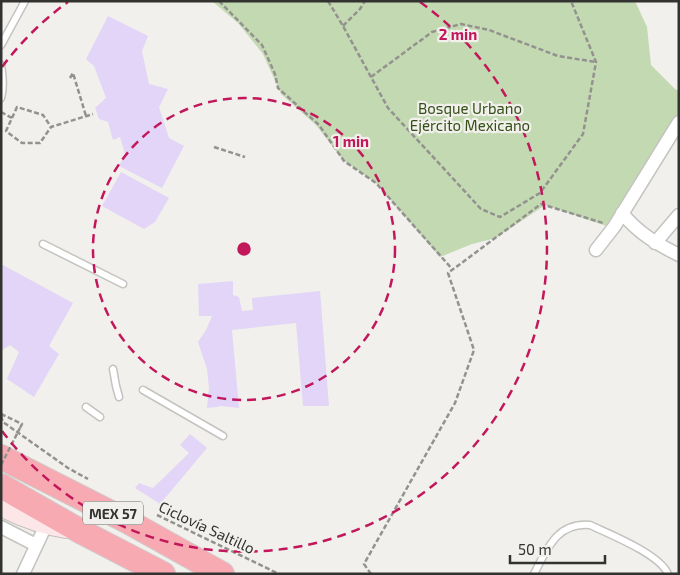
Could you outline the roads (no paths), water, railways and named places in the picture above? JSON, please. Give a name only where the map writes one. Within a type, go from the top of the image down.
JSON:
[{"type":"highway","name":"MEX 57","points":[[1,457],[127,521],[222,574]]},
{"type":"highway","name":"MEX 57","points":[[1,486],[80,532],[163,574]]},
{"type":"street","points":[[596,250],[614,227],[679,122]]},
{"type":"street","points":[[622,213],[629,222],[655,243],[679,255]]},
{"type":"street","points":[[655,243],[679,215]]},
{"type":"street","points":[[1,507],[46,525],[80,532]]},
{"type":"street","points":[[23,574],[46,525]]},
{"type":"street","points":[[1,528],[36,545]]},
{"type":"lane","points":[[1,45],[25,1]]},
{"type":"lane","points":[[1,65],[3,78],[1,98]]},
{"type":"lane","points":[[43,244],[123,284]]},
{"type":"lane","points":[[113,369],[119,397]]},
{"type":"lane","points":[[144,390],[223,436]]},
{"type":"lane","points":[[86,407],[100,417]]},
{"type":"lane","points":[[534,574],[548,549],[560,533],[567,528],[579,524],[590,525],[649,554],[659,562],[668,574]]},
{"type":"park label","name":"Bosque Urbano Ejército Mexicano","points":[[470,116]]}]
